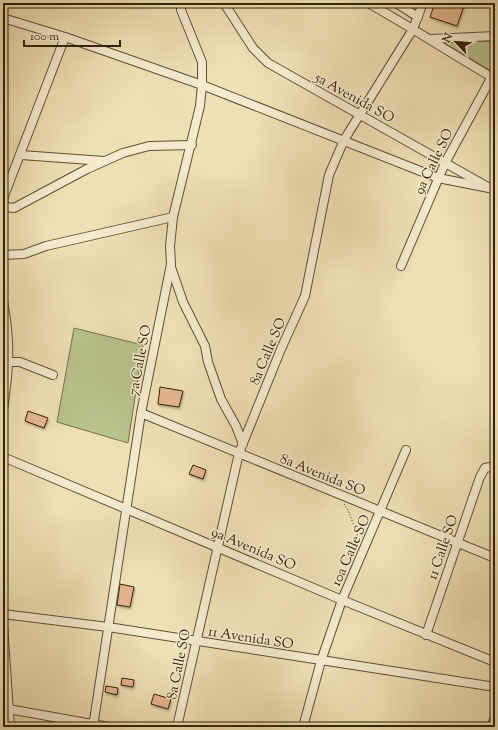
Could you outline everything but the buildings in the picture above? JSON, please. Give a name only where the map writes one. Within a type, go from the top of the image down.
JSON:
[{"type":"street","name":"7a Calle SO","points":[[94,726],[126,508],[142,413],[171,264],[170,246],[173,217],[192,144],[200,106],[202,62],[181,10],[181,3]]},
{"type":"street","name":"5a Avenida SO","points":[[224,3],[246,38],[268,63],[492,189]]},
{"type":"street","points":[[368,3],[431,38],[494,76]]},
{"type":"street","points":[[396,3],[418,17]]},
{"type":"street","name":"8a Calle SO","points":[[177,727],[239,454],[281,348],[305,296],[329,175],[344,140],[359,114],[414,29],[423,3]]},
{"type":"street","points":[[3,18],[65,37],[202,84],[438,178],[492,189]]},
{"type":"street","points":[[431,38],[495,36]]},
{"type":"street","points":[[65,37],[4,196],[3,201],[6,207],[14,208],[40,193],[123,153],[149,146],[192,144]]},
{"type":"street","name":"9a Calle SO","points":[[401,266],[445,163],[494,76]]},
{"type":"street","points":[[21,154],[106,161]]},
{"type":"street","points":[[3,255],[24,254],[46,246],[173,217]]},
{"type":"street","points":[[171,264],[183,302],[205,346],[208,362],[221,399],[236,426],[243,444]]},
{"type":"street","points":[[3,301],[9,333],[3,410]]},
{"type":"street","points":[[3,340],[9,333]]},
{"type":"street","points":[[7,357],[53,375]]},
{"type":"street","name":"8a Avenida SO","points":[[142,413],[495,558]]},
{"type":"street","name":"10a Calle SO","points":[[302,727],[321,661],[342,600],[381,512],[406,450]]},
{"type":"street","name":"9a Avenida SO","points":[[3,457],[342,600],[495,662]]},
{"type":"street","name":"11 Calle SO","points":[[426,635],[456,543],[485,468],[495,466]]},
{"type":"street","name":"11 Avenida SO","points":[[3,614],[108,627],[196,642],[495,687]]},
{"type":"street","points":[[3,624],[5,709],[10,727]]},
{"type":"street","points":[[5,709],[94,726],[109,727]]},
{"type":"street","points":[[491,727],[495,717]]},
{"type":"path","points":[[344,504],[348,510],[360,540]]},
{"type":"green space","points":[[495,41],[495,62],[491,71],[442,42]]},
{"type":"green space","points":[[74,328],[143,345],[128,443],[57,422]]}]
